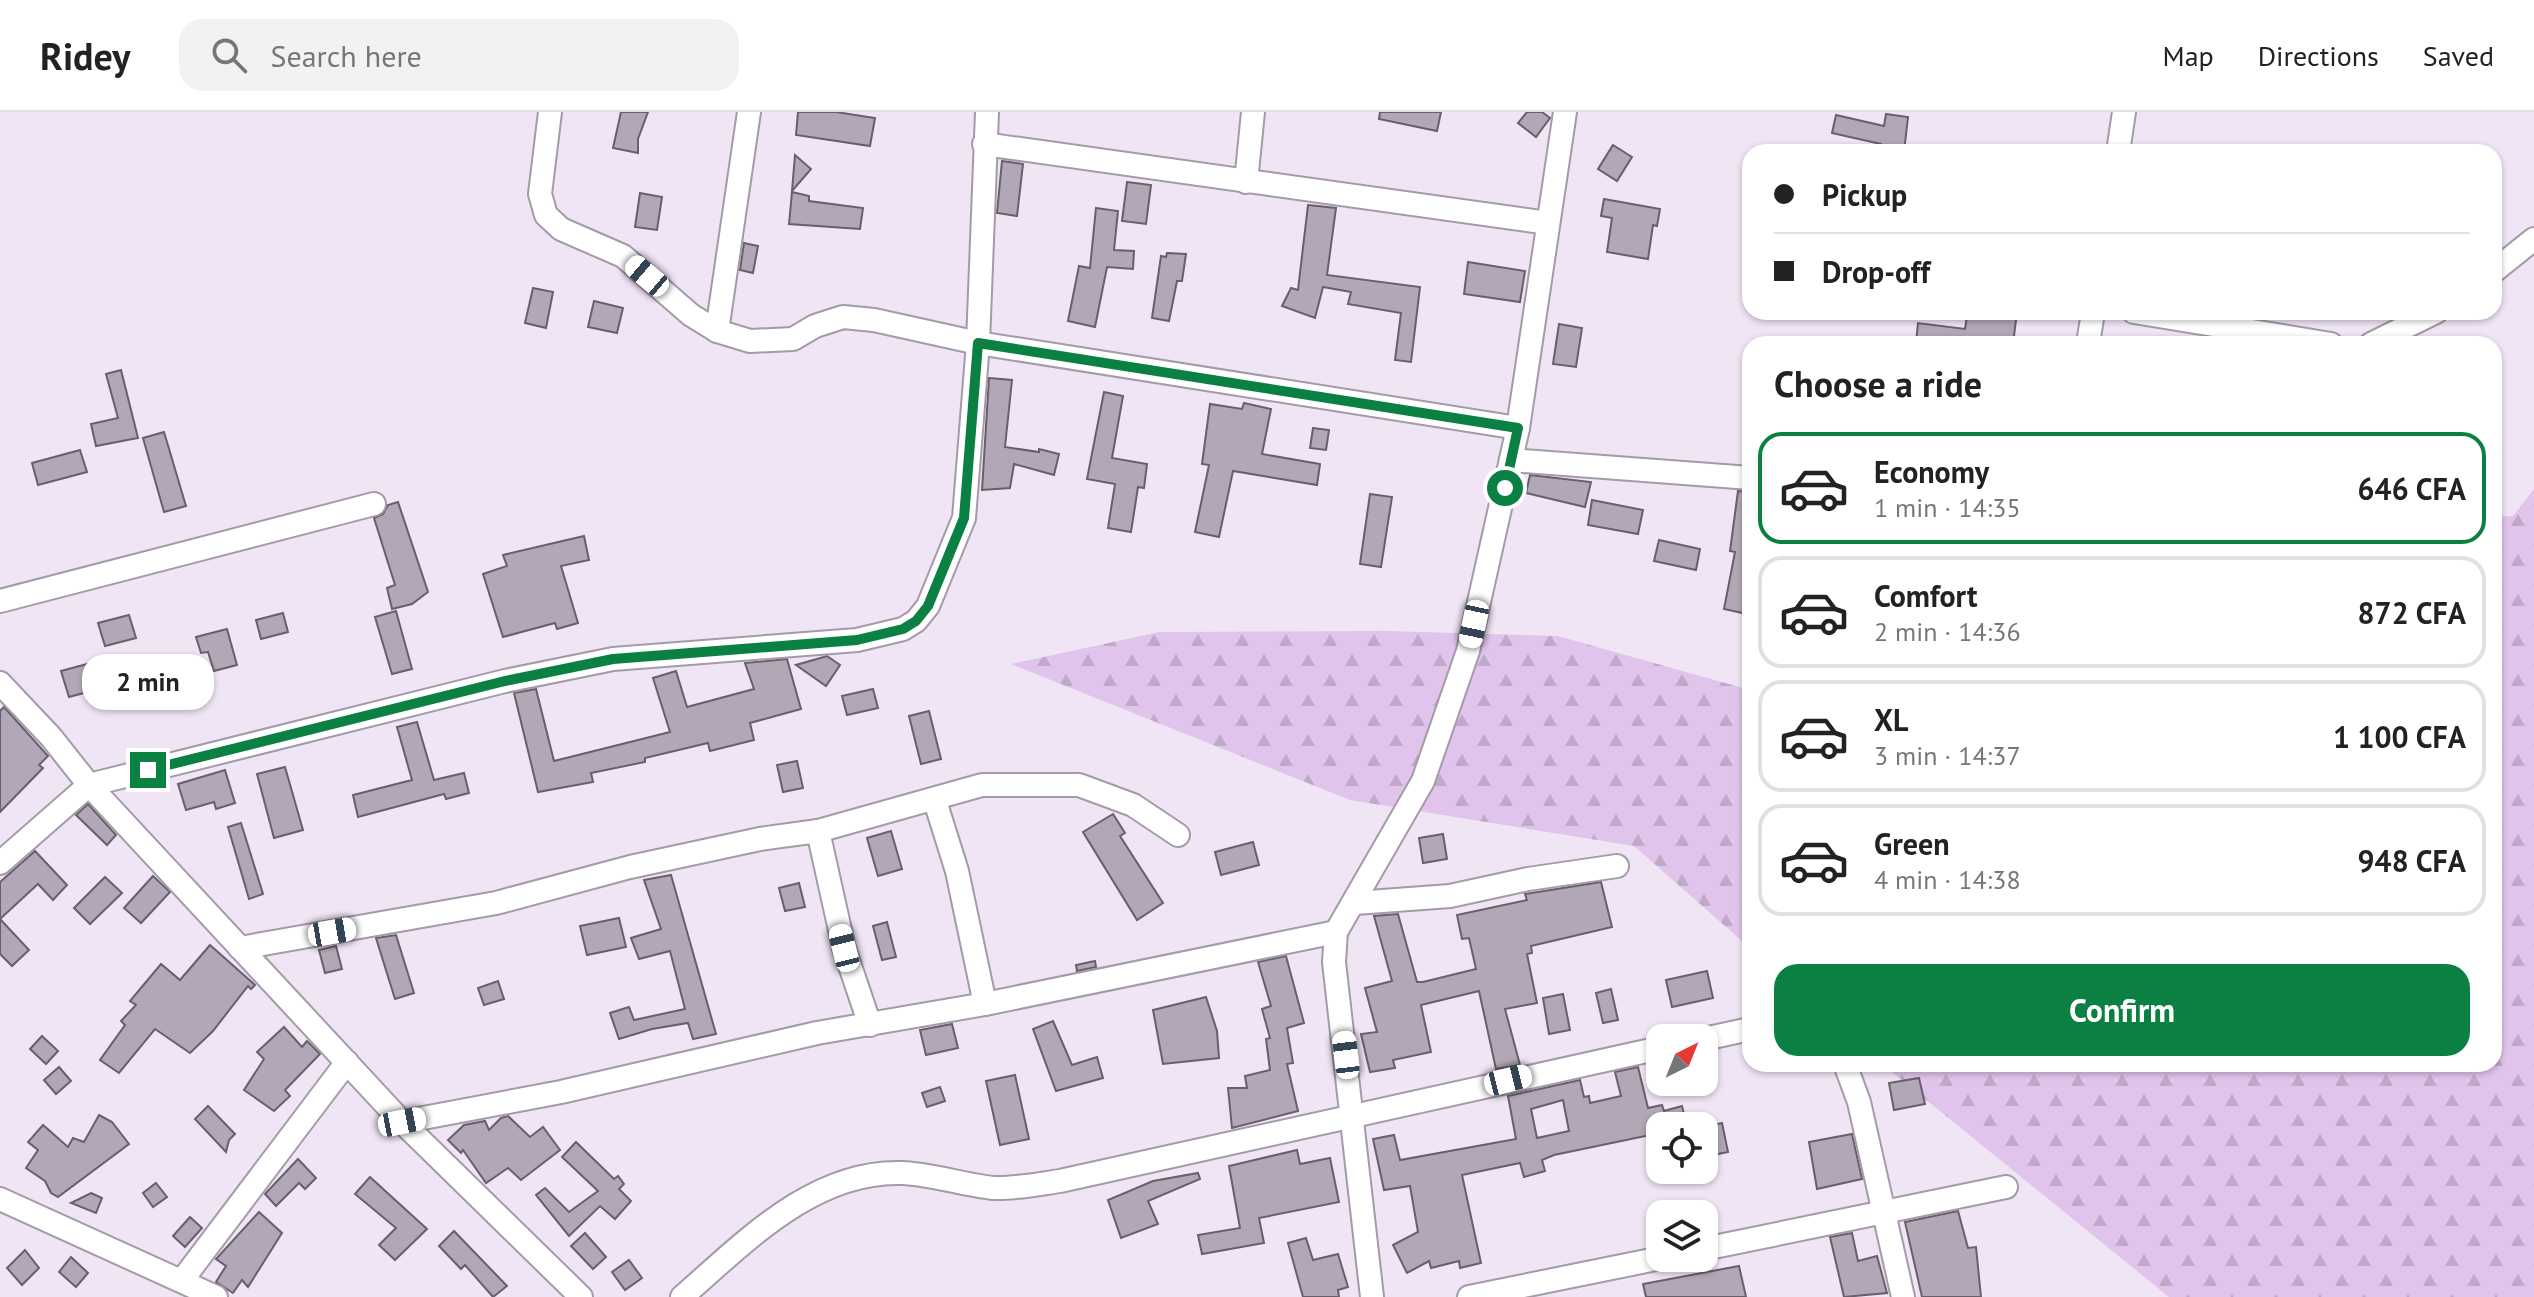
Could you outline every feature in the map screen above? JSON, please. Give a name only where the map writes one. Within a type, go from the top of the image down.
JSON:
[{"type":"street","points":[[550,112],[540,194],[546,215],[561,229],[623,256],[691,315],[717,331],[750,341],[793,339],[815,326],[843,317],[874,320],[978,343],[1518,428]]},
{"type":"street","points":[[717,331],[749,112]]},
{"type":"street","points":[[0,863],[89,785],[505,681],[613,659],[857,640],[903,629],[916,621],[928,606],[964,518],[978,343],[987,112]]},
{"type":"street","points":[[1246,182],[1253,112]]},
{"type":"street","points":[[1372,1297],[1334,962],[1336,932],[1423,781],[1468,651],[1518,428],[1565,112]]},
{"type":"street","points":[[2119,144],[2124,112]]},
{"type":"street","points":[[984,144],[1548,223]]},
{"type":"street","points":[[2502,265],[2534,239]]},
{"type":"street","points":[[2183,320],[2282,336]]},
{"type":"street","points":[[2387,336],[2420,320]]},
{"type":"street","points":[[1511,460],[1742,477]]},
{"type":"street","points":[[0,601],[374,504]]},
{"type":"street","points":[[0,683],[51,737],[89,785],[402,1122],[548,1260],[581,1297]]},
{"type":"street","points":[[240,948],[496,903],[630,867],[760,839],[818,831],[935,801],[982,785],[1079,785],[1133,805],[1178,835]]},
{"type":"street","points":[[935,801],[957,871],[985,1004]]},
{"type":"street","points":[[818,831],[844,948],[870,1025]]},
{"type":"street","points":[[1355,903],[1450,896],[1528,879],[1617,866]]},
{"type":"street","points":[[402,1122],[561,1092],[817,1033],[985,1004],[1336,932]]},
{"type":"street","points":[[1718,1036],[1742,1031]]},
{"type":"street","points":[[682,1297],[754,1235],[804,1199],[851,1178],[902,1173],[997,1188],[1060,1181],[1646,1051]]},
{"type":"street","points":[[183,1279],[347,1062]]},
{"type":"street","points":[[1848,1072],[1859,1102],[1903,1297]]},
{"type":"street","points":[[1718,1246],[2006,1187]]},
{"type":"street","points":[[0,1199],[183,1279],[216,1297]]},
{"type":"street","points":[[1469,1297],[1646,1261]]},
{"type":"green space","points":[[2534,489],[2534,1297],[2169,1297],[1892,1072],[2502,1072],[2502,517],[2513,516]]},
{"type":"green space","points":[[1386,631],[1558,636],[1742,688],[1742,941],[1634,846],[1350,800],[1011,664],[1159,632]]},
{"type":"building","points":[[621,112],[648,112],[638,139],[638,153],[613,148]]},
{"type":"building","points":[[798,112],[836,112],[875,118],[870,146],[796,135]]},
{"type":"building","points":[[1380,112],[1441,112],[1437,131],[1379,119]]},
{"type":"building","points":[[1527,112],[1542,112],[1550,118],[1536,137],[1518,123]]},
{"type":"building","points":[[1886,114],[1908,117],[1905,144],[1881,144],[1832,133],[1836,115],[1884,126]]},
{"type":"building","points":[[1613,145],[1632,157],[1617,181],[1598,169]]},
{"type":"building","points":[[795,155],[811,169],[792,191]]},
{"type":"building","points":[[1002,161],[1023,164],[1017,216],[997,213]]},
{"type":"building","points":[[1127,182],[1151,185],[1146,224],[1122,221]]},
{"type":"building","points":[[792,192],[809,196],[809,201],[863,208],[860,229],[789,224]]},
{"type":"building","points":[[640,193],[662,197],[657,230],[635,227]]},
{"type":"building","points":[[1604,199],[1660,209],[1657,226],[1653,225],[1648,259],[1607,252],[1612,218],[1601,216]]},
{"type":"building","points":[[1308,205],[1336,208],[1327,275],[1420,287],[1411,362],[1395,360],[1401,313],[1348,304],[1351,292],[1323,287],[1315,318],[1282,306],[1291,288],[1298,290]]},
{"type":"building","points":[[1096,208],[1118,211],[1114,250],[1134,251],[1133,269],[1107,267],[1095,327],[1068,321],[1079,266],[1090,268]]},
{"type":"building","points":[[744,243],[758,246],[753,273],[740,270]]},
{"type":"building","points":[[1167,253],[1186,254],[1182,281],[1177,281],[1169,321],[1152,318],[1161,256],[1166,257]]},
{"type":"building","points":[[1468,262],[1525,271],[1520,302],[1464,294]]},
{"type":"building","points":[[533,288],[553,292],[546,328],[525,323]]},
{"type":"building","points":[[594,301],[623,308],[617,333],[588,327]]},
{"type":"building","points":[[1966,320],[2016,320],[2014,336],[1917,336],[1918,323],[1965,329]]},
{"type":"building","points":[[1559,324],[1582,328],[1576,367],[1553,364]]},
{"type":"building","points":[[121,370],[138,438],[96,446],[91,424],[118,418],[106,374]]},
{"type":"building","points":[[989,378],[1012,380],[1005,447],[1059,454],[1054,475],[1014,464],[1010,488],[982,490]]},
{"type":"building","points":[[1104,392],[1123,396],[1112,458],[1147,464],[1144,488],[1138,487],[1131,532],[1108,528],[1115,484],[1087,479]]},
{"type":"building","points":[[1244,403],[1271,409],[1262,454],[1320,464],[1317,485],[1233,471],[1219,537],[1195,532],[1209,465],[1202,464],[1210,404],[1242,409]]},
{"type":"building","points":[[1313,428],[1329,430],[1326,450],[1310,448]]},
{"type":"building","points":[[164,432],[186,506],[164,512],[143,438]]},
{"type":"building","points":[[80,450],[87,472],[38,485],[32,463]]},
{"type":"building","points":[[1530,475],[1591,482],[1585,507],[1526,493]]},
{"type":"building","points":[[1738,491],[1742,491],[1742,613],[1724,609],[1735,552],[1730,551]]},
{"type":"building","points":[[1370,494],[1392,497],[1381,567],[1360,564]]},
{"type":"building","points":[[1592,500],[1643,510],[1638,534],[1588,525]]},
{"type":"building","points":[[398,502],[428,592],[412,604],[392,609],[387,588],[395,585],[374,518],[383,514],[388,505]]},
{"type":"building","points":[[584,536],[589,560],[561,566],[578,623],[557,629],[555,623],[503,637],[483,574],[507,566],[503,555]]},
{"type":"building","points":[[1659,540],[1700,549],[1696,570],[1654,561]]},
{"type":"building","points":[[396,611],[412,669],[392,674],[375,617]]},
{"type":"building","points":[[283,613],[288,632],[261,639],[256,620]]},
{"type":"building","points":[[129,615],[136,638],[105,646],[98,623]]},
{"type":"building","points":[[227,629],[237,665],[214,671],[208,652],[201,653],[196,637]]},
{"type":"building","points":[[827,656],[840,665],[826,686],[796,665]]},
{"type":"building","points":[[787,659],[801,709],[750,723],[754,740],[710,751],[708,743],[645,758],[645,762],[591,773],[593,782],[538,792],[514,693],[536,689],[554,761],[670,732],[653,678],[676,671],[687,707],[754,689],[745,663]]},
{"type":"building","points":[[87,664],[95,690],[69,697],[61,671]]},
{"type":"building","points":[[873,689],[878,708],[847,715],[842,696]]},
{"type":"building","points":[[4,707],[48,756],[39,765],[43,768],[0,812],[0,711]]},
{"type":"building","points":[[929,711],[941,759],[921,764],[909,716]]},
{"type":"building","points":[[417,722],[434,780],[464,773],[469,793],[446,799],[444,794],[358,817],[353,795],[412,780],[397,727]]},
{"type":"building","points":[[797,761],[803,788],[783,792],[777,765]]},
{"type":"building","points":[[285,767],[303,830],[274,838],[257,774]]},
{"type":"building","points":[[225,770],[235,803],[216,809],[214,802],[186,810],[178,784]]},
{"type":"building","points":[[88,804],[116,835],[107,845],[76,815]]},
{"type":"building","points":[[1113,814],[1125,833],[1120,836],[1163,903],[1137,920],[1083,832]]},
{"type":"building","points":[[241,823],[263,894],[249,899],[228,827]]},
{"type":"building","points":[[891,831],[902,869],[878,876],[867,838]]},
{"type":"building","points":[[1443,834],[1447,859],[1423,863],[1419,838]]},
{"type":"building","points":[[1253,842],[1259,865],[1221,875],[1215,852]]},
{"type":"building","points":[[35,851],[67,885],[53,900],[38,884],[0,919],[0,882]]},
{"type":"building","points":[[671,875],[716,1034],[693,1039],[688,1023],[619,1039],[610,1013],[629,1007],[634,1020],[685,1009],[670,951],[639,959],[631,938],[661,929],[644,880]]},
{"type":"building","points":[[153,876],[170,892],[141,923],[124,908]]},
{"type":"building","points":[[105,877],[122,893],[90,924],[74,908]]},
{"type":"building","points":[[1601,882],[1612,927],[1531,946],[1532,953],[1527,954],[1537,1003],[1505,1009],[1520,1065],[1496,1069],[1479,991],[1421,1005],[1431,1052],[1393,1060],[1395,1068],[1370,1072],[1361,1034],[1377,1032],[1365,988],[1392,981],[1374,916],[1398,914],[1417,982],[1423,982],[1476,969],[1469,938],[1462,939],[1457,915],[1527,900],[1525,894]]},
{"type":"building","points":[[799,883],[805,907],[785,911],[779,888]]},
{"type":"building","points":[[619,918],[626,947],[587,955],[580,926]]},
{"type":"building","points":[[0,919],[29,950],[12,966],[0,954]]},
{"type":"building","points":[[887,922],[896,957],[882,960],[873,926]]},
{"type":"building","points":[[396,935],[414,993],[395,999],[376,938]]},
{"type":"building","points":[[210,945],[255,985],[251,989],[248,986],[213,1031],[190,1053],[155,1029],[119,1073],[100,1060],[125,1025],[121,1021],[136,1005],[130,1001],[161,964],[180,980]]},
{"type":"building","points":[[336,946],[342,969],[325,973],[319,950]]},
{"type":"building","points":[[1286,956],[1304,1023],[1287,1028],[1293,1063],[1287,1064],[1298,1111],[1232,1128],[1228,1088],[1247,1088],[1245,1076],[1270,1070],[1266,1039],[1270,1038],[1262,1009],[1271,1006],[1258,962]]},
{"type":"building","points":[[1095,961],[1096,967],[1077,971],[1076,965]]},
{"type":"building","points":[[1707,971],[1713,998],[1672,1007],[1666,980]]},
{"type":"building","points":[[498,981],[504,999],[484,1005],[478,988]]},
{"type":"building","points":[[1611,989],[1618,1020],[1603,1023],[1596,993]]},
{"type":"building","points":[[1563,994],[1570,1030],[1549,1034],[1543,998]]},
{"type":"building","points":[[1206,997],[1217,1031],[1219,1058],[1163,1064],[1153,1010]]},
{"type":"building","points":[[1053,1021],[1072,1065],[1097,1057],[1103,1078],[1056,1091],[1033,1029]]},
{"type":"building","points":[[952,1024],[958,1048],[926,1055],[920,1030]]},
{"type":"building","points":[[284,1027],[302,1047],[307,1041],[320,1054],[285,1090],[290,1096],[274,1111],[244,1090],[264,1059],[257,1052]]},
{"type":"building","points":[[42,1036],[58,1051],[46,1064],[30,1049]]},
{"type":"building","points":[[59,1067],[71,1081],[56,1094],[44,1080]]},
{"type":"building","points":[[1638,1067],[1648,1108],[1662,1105],[1664,1111],[1682,1106],[1684,1112],[1646,1112],[1646,1136],[1554,1155],[1542,1160],[1545,1171],[1524,1177],[1520,1163],[1462,1175],[1481,1263],[1460,1268],[1459,1261],[1431,1268],[1429,1261],[1407,1273],[1393,1245],[1418,1232],[1410,1186],[1384,1190],[1373,1139],[1394,1135],[1400,1160],[1516,1139],[1508,1096],[1580,1080],[1584,1097],[1589,1096],[1590,1103],[1621,1096],[1615,1072]],"holes":[[[1563,1100],[1569,1131],[1537,1138],[1531,1109]]]},
{"type":"building","points":[[1015,1075],[1029,1139],[1000,1145],[986,1081]]},
{"type":"building","points":[[1919,1078],[1925,1104],[1894,1110],[1889,1083]]},
{"type":"building","points":[[940,1087],[945,1101],[927,1107],[922,1093]]},
{"type":"building","points":[[208,1106],[235,1134],[229,1140],[226,1152],[195,1119]]},
{"type":"building","points":[[99,1115],[112,1122],[129,1144],[58,1197],[51,1193],[45,1181],[26,1168],[38,1150],[28,1142],[43,1125],[68,1147],[73,1138],[84,1142]]},
{"type":"building","points":[[508,1116],[530,1137],[543,1127],[560,1150],[521,1180],[508,1168],[486,1183],[463,1150],[461,1153],[448,1140],[464,1125],[485,1121],[489,1130],[501,1118]]},
{"type":"building","points":[[1722,1123],[1728,1152],[1718,1154],[1718,1124]]},
{"type":"building","points":[[1852,1134],[1862,1179],[1817,1189],[1809,1142]]},
{"type":"building","points":[[576,1142],[614,1179],[618,1176],[624,1184],[619,1189],[631,1201],[615,1219],[600,1206],[569,1236],[536,1195],[545,1188],[569,1212],[598,1191],[562,1157]]},
{"type":"building","points":[[1297,1150],[1300,1164],[1330,1158],[1339,1202],[1259,1218],[1264,1243],[1202,1254],[1198,1235],[1240,1228],[1229,1166]]},
{"type":"building","points":[[298,1159],[316,1178],[305,1189],[299,1183],[276,1206],[265,1194]]},
{"type":"building","points":[[1198,1173],[1200,1179],[1148,1201],[1158,1224],[1121,1238],[1108,1200],[1153,1181]]},
{"type":"building","points":[[370,1177],[427,1229],[395,1260],[379,1245],[396,1228],[355,1194]]},
{"type":"building","points":[[156,1183],[167,1197],[153,1207],[143,1193]]},
{"type":"building","points":[[91,1193],[102,1198],[96,1213],[71,1203]]},
{"type":"building","points":[[1958,1211],[1968,1248],[1976,1247],[1981,1297],[1922,1297],[1905,1222]]},
{"type":"building","points":[[259,1212],[282,1233],[248,1287],[242,1280],[233,1293],[216,1282],[226,1266],[216,1259]]},
{"type":"building","points":[[190,1217],[202,1228],[185,1247],[173,1236]]},
{"type":"building","points":[[454,1231],[507,1286],[493,1297],[465,1265],[461,1269],[439,1246]]},
{"type":"building","points":[[585,1233],[606,1257],[593,1269],[571,1246]]},
{"type":"building","points":[[1852,1233],[1858,1261],[1877,1256],[1887,1293],[1844,1297],[1830,1237]]},
{"type":"building","points":[[1306,1238],[1313,1260],[1338,1254],[1348,1287],[1338,1290],[1339,1297],[1303,1297],[1288,1243]]},
{"type":"building","points":[[25,1250],[39,1268],[22,1285],[7,1268]]},
{"type":"building","points":[[71,1257],[88,1273],[76,1287],[59,1272]]},
{"type":"building","points":[[629,1260],[642,1278],[625,1290],[612,1272]]},
{"type":"building","points":[[1739,1266],[1746,1297],[1646,1297],[1643,1284]]},
{"type":"route","points":[[148,770],[505,681],[613,659],[857,640],[903,629],[916,621],[928,606],[964,518],[978,343],[1518,428],[1505,488]]}]
